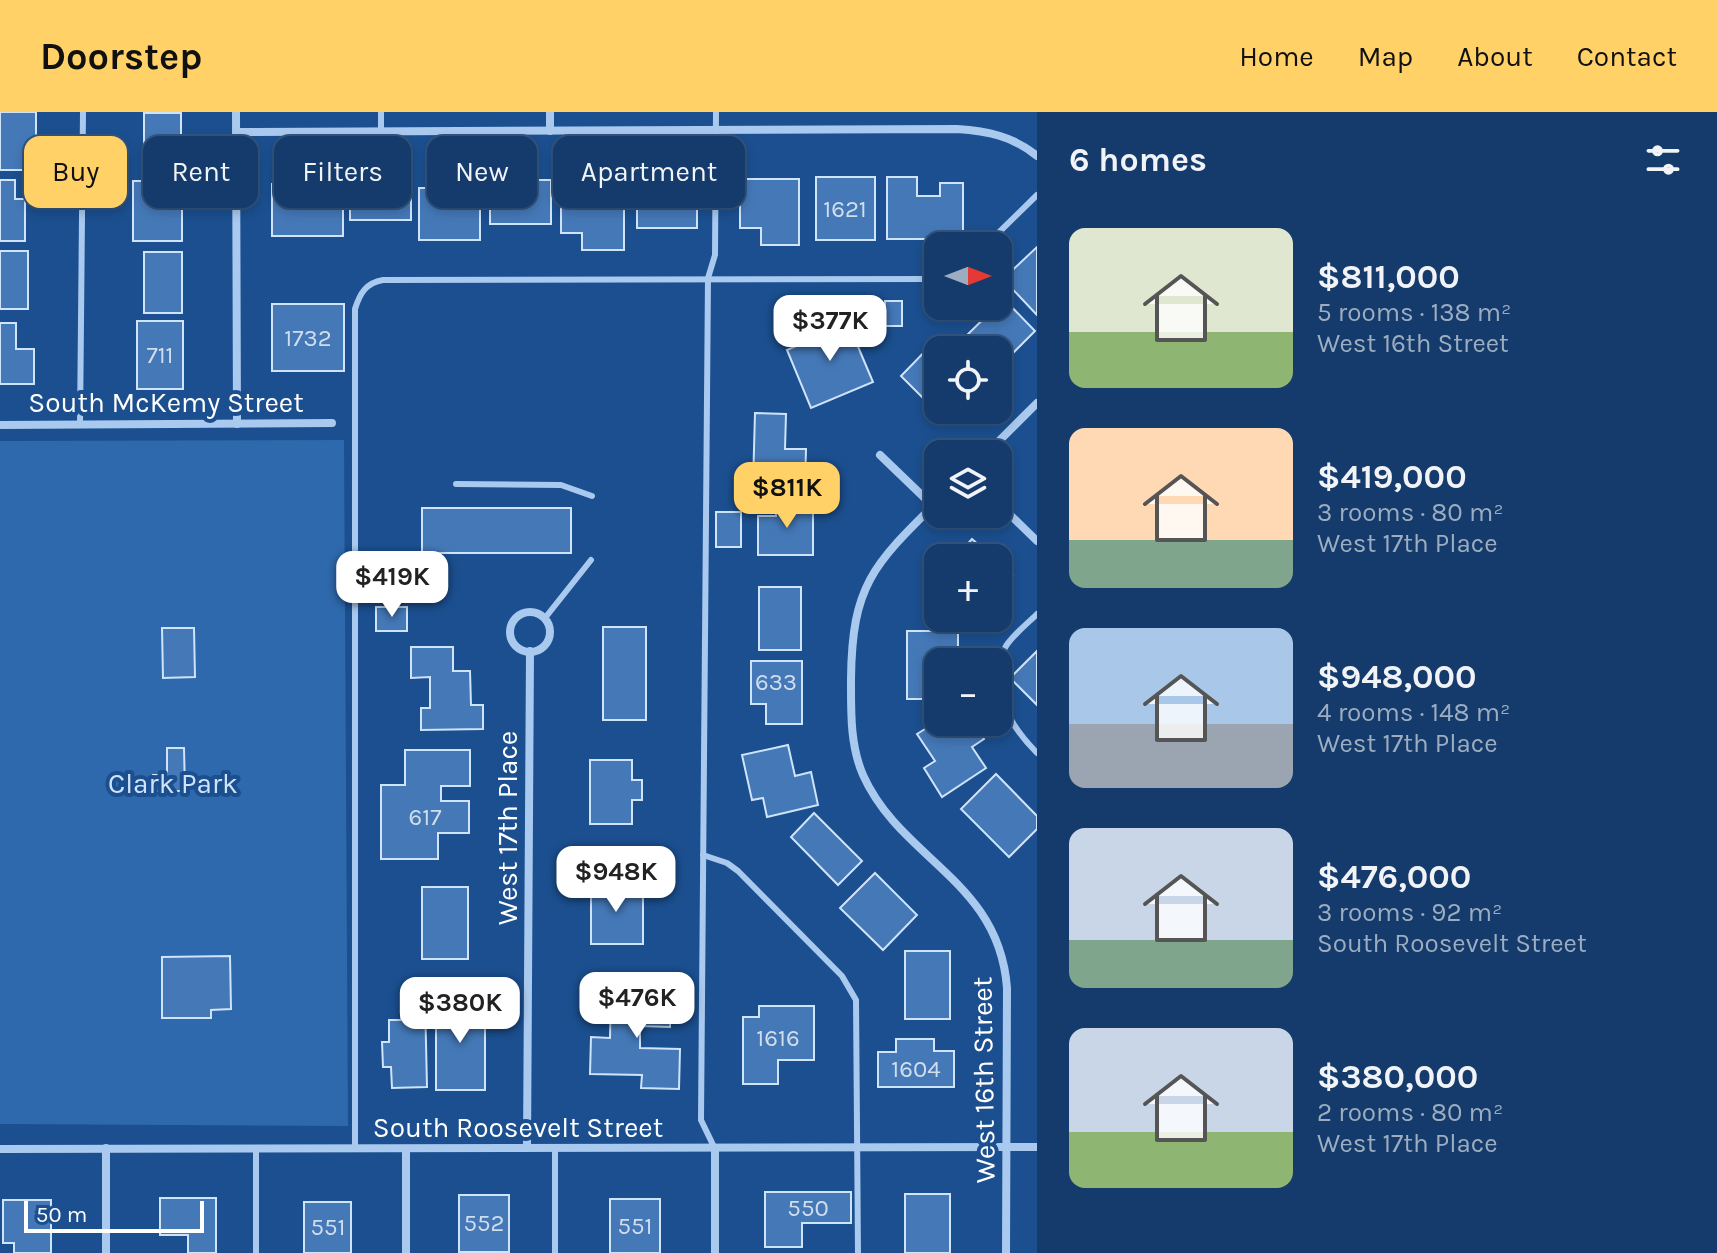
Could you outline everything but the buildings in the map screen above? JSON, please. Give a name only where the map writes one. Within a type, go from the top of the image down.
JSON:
[{"type":"street","points":[[236,112],[237,424]]},
{"type":"street","points":[[550,112],[550,131]]},
{"type":"street","points":[[236,132],[975,130],[1013,140],[1037,156]]},
{"type":"street","points":[[1000,440],[1037,403]]},
{"type":"street","name":"South McKemy Street","points":[[0,425],[332,423]]},
{"type":"street","name":"West 16th Street","points":[[880,455],[924,494]]},
{"type":"street","name":"West 16th Street","points":[[924,516],[870,574],[857,604],[852,635],[852,729],[857,759],[877,800],[969,896],[997,938],[1007,988],[1006,1253]]},
{"type":"street","points":[[1012,517],[1037,541]]},
{"type":"street","name":"West 17th Place","points":[[527,1148],[530,651],[514,642],[512,624],[527,612],[545,618]]},
{"type":"street","points":[[530,651],[543,647],[550,636],[545,618]]},
{"type":"street","name":"South Roosevelt Street","points":[[0,1149],[1037,1147]]},
{"type":"street","points":[[106,1148],[106,1253]]},
{"type":"street","points":[[406,1149],[406,1253]]},
{"type":"street","points":[[715,1149],[715,1253]]},
{"type":"lane","points":[[80,425],[83,112]]},
{"type":"lane","points":[[381,112],[381,132]]},
{"type":"lane","points":[[715,1149],[701,1120],[708,278],[715,255],[716,112]]},
{"type":"lane","points":[[999,232],[1037,195]]},
{"type":"lane","points":[[355,1149],[355,309],[358,297],[373,282],[383,280],[924,279]]},
{"type":"lane","points":[[456,484],[561,485],[592,496]]},
{"type":"lane","points":[[545,618],[591,560]]},
{"type":"lane","points":[[1037,614],[1003,652],[1000,696],[1012,723],[1037,753]]},
{"type":"lane","points":[[703,855],[727,863],[738,871],[850,987],[859,1016],[858,1253]]},
{"type":"lane","points":[[555,1148],[555,1253]]},
{"type":"lane","points":[[256,1149],[256,1253]]},
{"type":"green space","name":"Clark Park","points":[[344,440],[348,1126],[0,1124],[0,441]]}]
